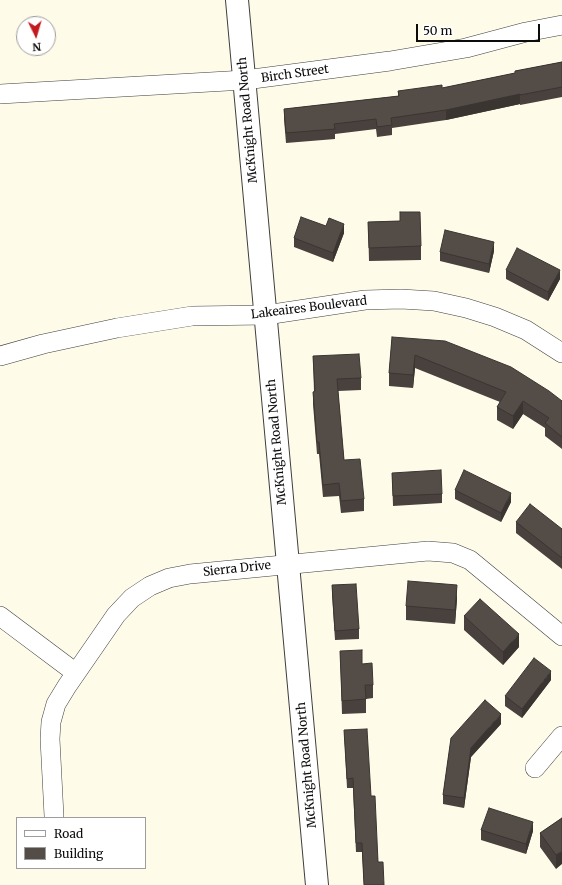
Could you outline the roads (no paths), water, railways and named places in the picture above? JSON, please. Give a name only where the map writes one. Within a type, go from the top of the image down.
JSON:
[{"type":"street","name":"McKnight Road North","points":[[237,0],[317,885]]},
{"type":"street","name":"Birch Street","points":[[0,94],[244,80],[413,57],[466,48],[526,32],[562,25]]},
{"type":"street","name":"Lakeaires Boulevard","points":[[0,356],[43,344],[117,328],[192,316],[266,315],[365,300],[401,299],[434,301],[466,308],[495,317],[526,330],[562,353]]},
{"type":"street","name":"Sierra Drive","points":[[54,816],[50,740],[51,722],[56,704],[66,686],[116,615],[132,598],[150,586],[169,578],[190,574],[428,551],[453,553],[470,560],[562,636]]},
{"type":"street","points":[[0,616],[76,673]]},
{"type":"street","points":[[535,768],[562,736]]}]
